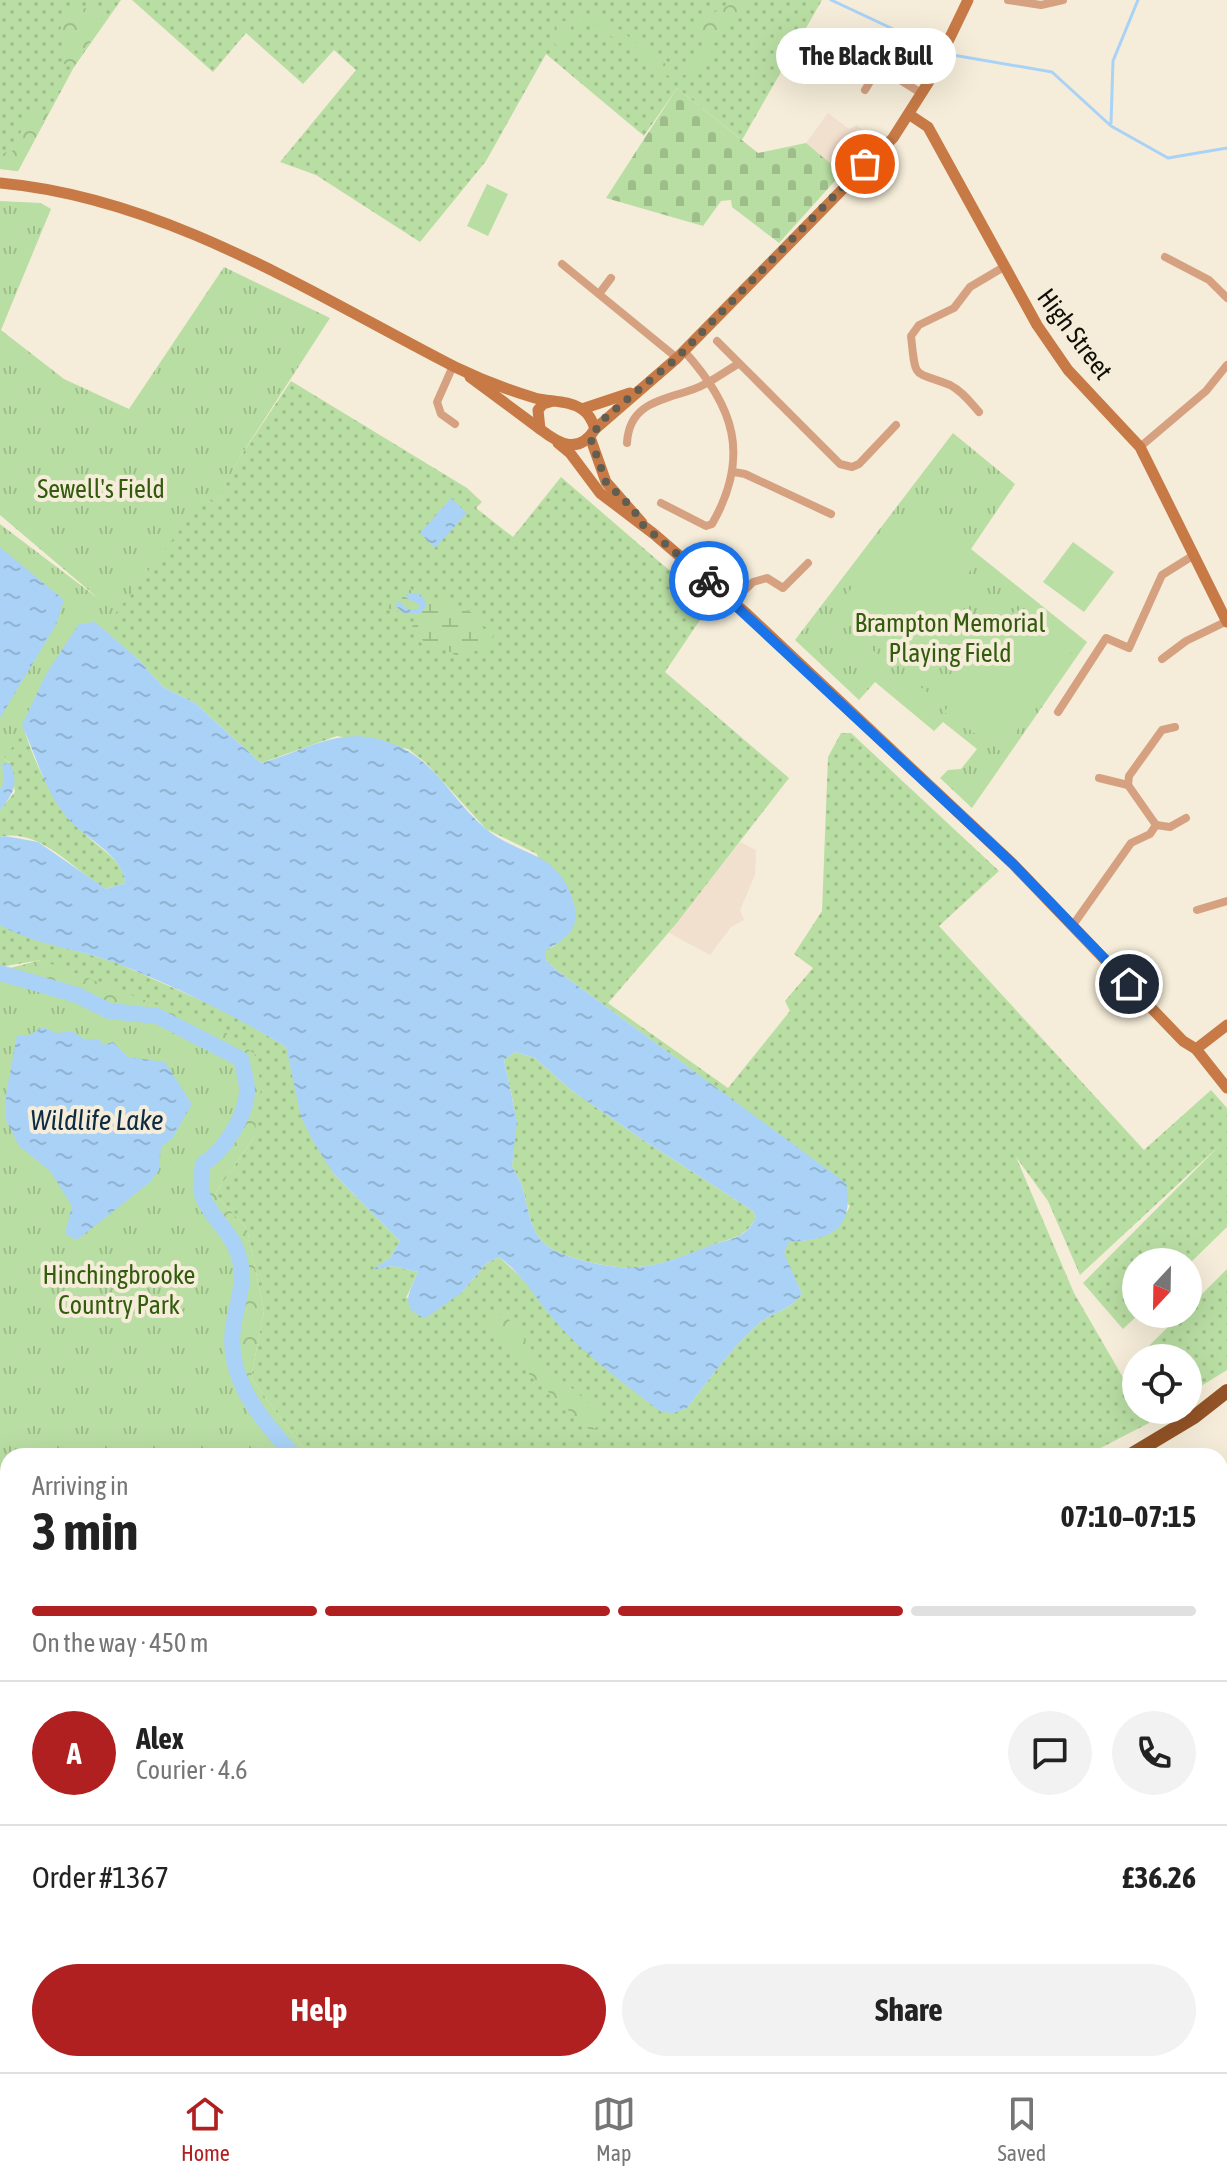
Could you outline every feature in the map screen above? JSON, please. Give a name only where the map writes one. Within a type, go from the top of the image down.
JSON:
[{"type":"highway","points":[[1142,1448],[1194,1417],[1227,1391]]},
{"type":"main road","points":[[558,443],[576,445],[593,433],[681,354],[893,138],[910,115],[968,0]]},
{"type":"main road","name":"High Street","points":[[910,115],[928,127],[1002,268],[1068,370],[1124,425],[1140,447],[1227,621]]},
{"type":"main road","points":[[0,183],[82,196],[132,210],[201,238],[455,367],[522,394],[582,409],[642,388]]},
{"type":"main road","points":[[455,367],[570,453],[600,493],[643,525],[733,602],[1073,925],[1183,1041],[1196,1049],[1227,1088]]},
{"type":"main road","points":[[540,429],[538,410],[543,404],[553,401]]},
{"type":"main road","points":[[582,409],[593,433],[602,476],[643,525]]},
{"type":"main road","points":[[1196,1049],[1227,1025]]},
{"type":"street","points":[[1008,0],[1041,5],[1063,0]]},
{"type":"street","points":[[865,90],[874,75],[897,78],[921,93]]},
{"type":"street","points":[[1165,257],[1209,280],[1227,298]]},
{"type":"street","points":[[562,264],[711,380],[726,413],[734,448],[734,472],[712,524],[706,526],[661,503]]},
{"type":"street","points":[[979,412],[960,391],[922,378],[915,368],[911,336],[919,325],[954,308],[970,287],[1002,268]]},
{"type":"street","points":[[599,294],[611,278]]},
{"type":"street","points":[[717,341],[840,464],[852,467],[859,464],[896,425]]},
{"type":"street","points":[[627,443],[628,433],[639,411],[658,398],[696,389],[738,364]]},
{"type":"street","points":[[1140,447],[1206,391],[1227,365]]},
{"type":"street","points":[[455,367],[437,402],[441,414],[455,424]]},
{"type":"street","points":[[734,472],[745,474],[831,514]]},
{"type":"street","points":[[1058,712],[1106,638],[1129,648],[1162,575],[1194,555]]},
{"type":"street","points":[[733,602],[753,582],[767,578],[783,588],[808,563]]},
{"type":"street","points":[[1162,659],[1186,641],[1227,621]]},
{"type":"street","points":[[1175,727],[1162,730],[1129,776],[1128,785],[1156,825],[1170,827],[1186,818]]},
{"type":"street","points":[[1099,778],[1128,785]]},
{"type":"street","points":[[1073,925],[1131,843],[1150,834],[1156,825]]},
{"type":"street","points":[[1197,910],[1227,901]]},
{"type":"shaded area","points":[[828,113],[849,129],[857,125],[875,142],[842,173],[806,143]]},
{"type":"shaded area","points":[[740,842],[756,850],[755,875],[740,910],[744,920],[731,927],[710,955],[669,933]]},
{"type":"green space","points":[[0,0],[121,0],[74,67],[18,171],[0,169]]},
{"type":"green space","points":[[132,0],[822,0],[742,140],[677,88],[644,136],[546,54],[486,161],[420,242],[316,175],[280,162],[356,70],[334,50],[303,84],[246,33],[213,72]]},
{"type":"green space","points":[[740,0],[754,0],[715,43],[694,35],[698,20]]},
{"type":"green space","points":[[79,7],[93,10],[103,21],[74,67],[64,64],[61,57],[66,47],[60,36],[62,15]]},
{"type":"green space","points":[[581,12],[609,22],[675,71],[683,71],[709,47],[714,49],[691,72],[673,79],[589,21],[572,25],[563,46],[558,48],[550,37],[553,31]]},
{"type":"green space","points":[[677,88],[758,153],[806,143],[842,173],[779,243],[732,207],[731,200],[721,201],[703,226],[606,198]]},
{"type":"green space","points":[[33,109],[49,112],[18,171],[0,169],[0,154],[15,150],[23,125]]},
{"type":"green space","points":[[487,184],[508,194],[488,236],[467,226]]},
{"type":"green space","name":"Sewell's Field","points":[[0,201],[41,203],[51,209],[1,330],[64,379],[129,409],[224,267],[330,318],[240,457],[216,503],[206,496],[4,758],[14,771],[15,784],[0,810],[0,524],[99,599],[0,515]]},
{"type":"green space","points":[[291,381],[467,488],[482,502],[476,508],[513,537],[561,477],[663,565],[712,602],[665,672],[789,778],[676,924],[608,1003],[728,1088],[790,1011],[785,1001],[813,968],[794,954],[822,911],[828,757],[841,733],[851,733],[999,871],[939,926],[1144,1150],[1211,1090],[1227,1108],[1227,1227],[1202,1251],[1202,1248],[1122,1248],[1122,1328],[1083,1283],[1219,1146],[1080,1275],[1048,1201],[1016,1157],[1074,1293],[1122,1376],[1122,1424],[1147,1424],[1101,1448],[303,1448],[251,1378],[264,1311],[247,1229],[215,1194],[254,1137],[41,960],[0,967],[0,925],[28,937],[115,962],[232,1014],[286,1047],[333,1173],[400,1241],[390,1258],[375,1269],[393,1266],[418,1272],[406,1298],[461,1293],[487,1263],[499,1257],[530,1285],[545,1308],[687,1408],[746,1335],[802,1294],[783,1254],[788,1242],[818,1238],[833,1230],[850,1206],[684,1064],[546,960],[546,950],[556,945],[537,854],[486,829],[426,763],[408,749],[337,736],[261,763],[195,703],[163,687],[138,659],[95,623],[25,732],[42,775],[57,802],[88,837],[117,862],[125,883],[106,889],[43,844],[29,838],[0,837],[0,810],[15,792],[10,763],[1,756],[85,615],[207,495],[216,502],[240,457]]},
{"type":"green space","name":"Brampton Memorial Playing Field","points":[[953,433],[1015,484],[971,549],[1087,642],[972,808],[940,778],[948,770],[961,769],[977,749],[943,722],[934,731],[875,682],[859,700],[795,640]]},
{"type":"green space","points":[[911,511],[977,562],[898,663],[833,612]]},
{"type":"green space","points":[[1073,542],[1114,572],[1084,612],[1043,582]]},
{"type":"green space","points":[[404,587],[478,615],[483,628],[494,635],[481,651],[471,651],[464,660],[443,648],[429,648],[412,627],[415,621],[411,616],[387,608]]},
{"type":"green space","points":[[1016,609],[1074,649],[1002,752],[944,712]]},
{"type":"green space","points":[[852,633],[887,662],[872,680],[837,651]]},
{"type":"green space","points":[[912,680],[943,705],[927,724],[896,699]]},
{"type":"green space","points":[[41,960],[222,1030],[256,1055],[261,1088],[254,1137],[215,1194],[247,1229],[264,1311],[251,1378],[303,1448],[277,1448],[0,1038],[0,967],[6,969]]},
{"type":"green space","name":"Hinchingbrooke Country Park","points":[[0,973],[77,995],[109,1011],[157,1016],[241,1059],[246,1078],[246,1100],[239,1121],[226,1141],[203,1164],[202,1194],[232,1236],[243,1286],[233,1326],[234,1368],[240,1384],[288,1448],[0,1448]]},
{"type":"green space","points":[[515,1052],[535,1058],[571,1090],[753,1211],[756,1217],[752,1225],[735,1237],[645,1266],[599,1264],[566,1255],[546,1245],[532,1224],[521,1185],[512,1167],[515,1111],[504,1060]]},
{"type":"green space","points":[[1227,1269],[1227,1370],[1202,1385],[1202,1344],[1151,1344],[1167,1328],[1202,1328],[1202,1294]]},
{"type":"green space","points":[[494,1312],[507,1317],[542,1363],[601,1413],[601,1424],[591,1431],[530,1375],[488,1322]]},
{"type":"water","points":[[451,498],[467,513],[435,548],[420,533]]},
{"type":"water","points":[[0,547],[64,600],[56,625],[0,718]]},
{"type":"water","points":[[408,593],[420,594],[427,604],[421,613],[404,614],[395,605],[399,601],[407,609],[418,609],[420,605],[405,597]]},
{"type":"water","points":[[95,622],[138,659],[163,687],[195,703],[261,763],[330,740],[358,736],[394,744],[424,763],[485,828],[559,873],[576,913],[570,933],[546,950],[546,960],[555,969],[846,1183],[847,1212],[843,1222],[827,1235],[789,1242],[784,1253],[802,1294],[746,1335],[687,1408],[674,1413],[661,1412],[607,1370],[568,1335],[516,1272],[499,1257],[487,1263],[461,1293],[426,1318],[417,1314],[408,1300],[418,1272],[393,1266],[372,1270],[390,1258],[400,1241],[333,1173],[313,1141],[301,1117],[286,1047],[224,1012],[138,972],[102,958],[27,937],[0,925],[0,837],[38,842],[106,889],[125,883],[123,872],[110,854],[72,823],[58,805],[22,725],[46,674],[79,624]],"holes":[[[515,1052],[535,1058],[571,1090],[753,1211],[756,1217],[752,1225],[735,1238],[645,1266],[599,1264],[566,1255],[546,1245],[532,1224],[521,1185],[512,1167],[517,1121],[504,1060]]]},
{"type":"water","points":[[10,763],[14,788],[0,810],[0,789],[4,784],[2,764]]},
{"type":"water","name":"Wildlife Lake","points":[[43,1027],[56,1033],[72,1031],[84,1039],[100,1039],[103,1045],[113,1042],[128,1057],[165,1062],[192,1104],[172,1139],[161,1147],[159,1170],[149,1183],[77,1240],[65,1234],[72,1206],[50,1171],[19,1146],[6,1120],[6,1095],[17,1035],[29,1035]]},
{"type":"waterway","points":[[831,0],[940,51]]},
{"type":"waterway","points":[[1111,123],[1113,61],[1138,0]]},
{"type":"waterway","points":[[947,54],[1052,72],[1111,126],[1168,158],[1227,148]]},
{"type":"waterway","points":[[0,973],[77,995],[109,1011],[157,1016],[241,1059],[247,1090],[243,1110],[226,1141],[203,1164],[201,1191],[210,1210],[232,1240],[241,1266],[242,1282],[232,1342],[239,1379],[269,1427],[287,1448]]},
{"type":"way so far","points":[[709,581],[643,525],[633,509],[606,482],[598,468],[595,445],[590,437],[606,417],[660,375],[865,164]]},
{"type":"place","name":"The Black Bull","points":[[865,164]]},
{"type":"route","points":[[709,581],[776,640],[1013,864],[1129,984]]}]
